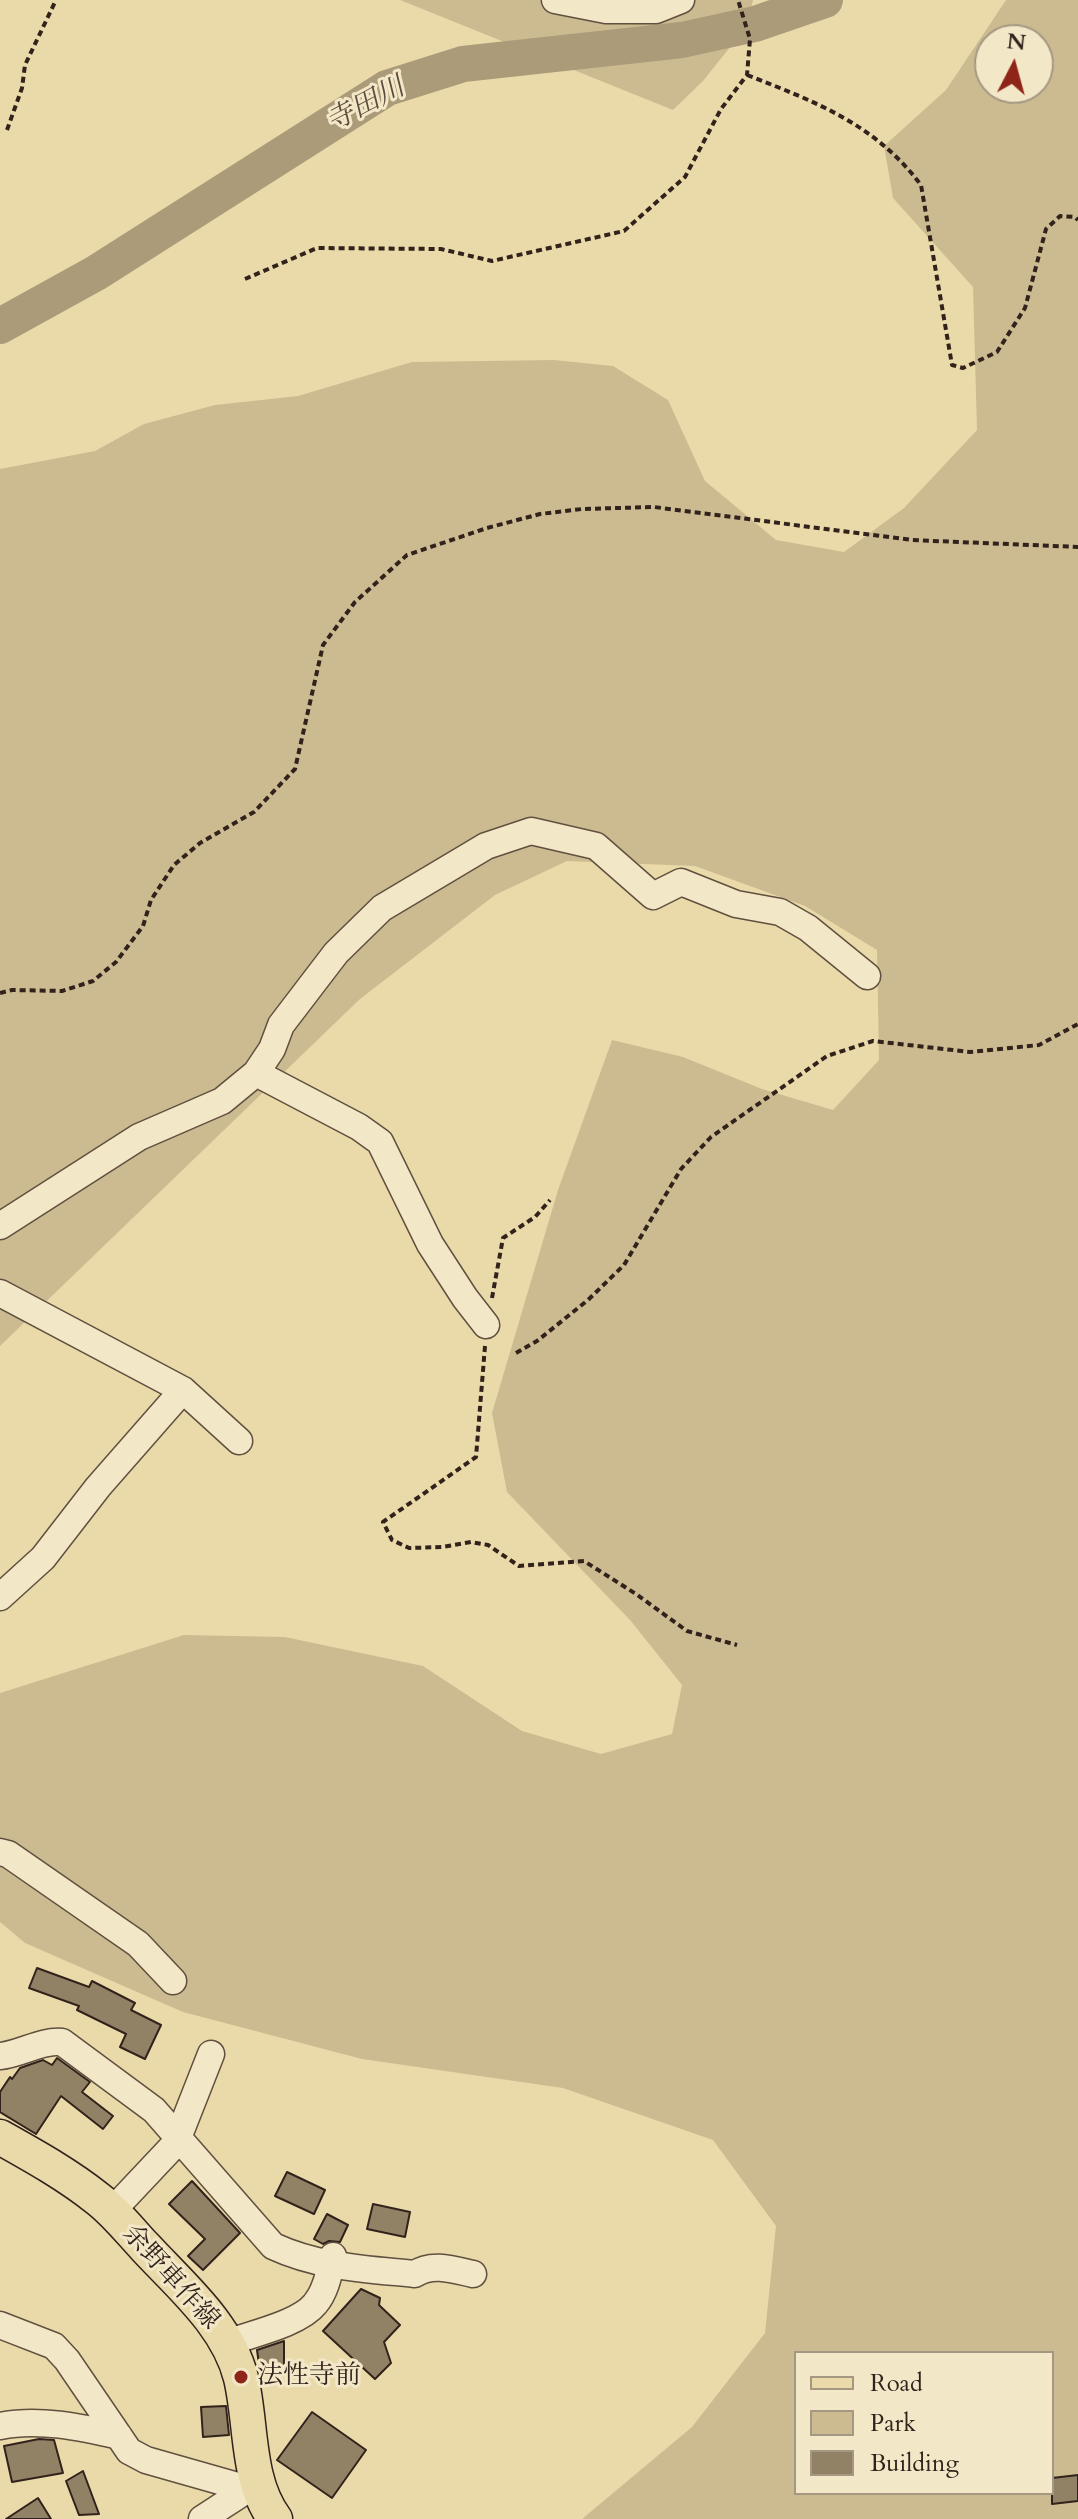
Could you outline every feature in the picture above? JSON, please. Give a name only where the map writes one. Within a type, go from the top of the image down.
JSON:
[{"type":"main road","name":"余野車作線","points":[[0,2137],[100,2200],[205,2311],[227,2343],[241,2377],[253,2488],[275,2519]]},
{"type":"street","points":[[555,0],[606,10],[656,10],[681,0]]},
{"type":"street","points":[[0,1226],[139,1137],[222,1101],[256,1073],[272,1049],[281,1025],[299,1001],[336,953],[382,908],[486,846],[531,831],[596,846],[653,896],[681,882],[736,904],[780,912],[808,928],[867,976]]},
{"type":"street","points":[[256,1073],[359,1127],[380,1142],[430,1244],[486,1325]]},
{"type":"street","points":[[0,1293],[183,1390],[239,1441]]},
{"type":"street","points":[[0,1597],[43,1558],[98,1487],[183,1390]]},
{"type":"street","points":[[0,1852],[8,1854],[138,1944],[173,1981]]},
{"type":"street","points":[[0,2037],[5,2051],[0,2057]]},
{"type":"street","points":[[0,2057],[50,2041],[62,2042],[154,2110],[273,2246],[292,2255],[415,2274],[423,2269],[446,2268],[473,2274]]},
{"type":"street","points":[[111,2212],[176,2143],[211,2054]]},
{"type":"street","points":[[227,2343],[306,2314],[325,2289],[332,2261]]},
{"type":"street","points":[[0,2325],[54,2346],[67,2360],[129,2451],[146,2460],[253,2488]]},
{"type":"street","points":[[0,2426],[14,2423],[77,2427],[119,2436]]},
{"type":"street","points":[[202,2519],[253,2488]]},
{"type":"path","points":[[7,130],[22,88],[25,65],[56,0]]},
{"type":"path","points":[[245,279],[317,248],[441,249],[492,261],[624,231],[685,177],[721,109],[747,75],[750,39],[738,0]]},
{"type":"path","points":[[747,75],[825,105],[875,136],[921,185],[952,365],[963,368],[997,352],[1025,308],[1046,229],[1060,216],[1076,219]]},
{"type":"path","points":[[0,993],[12,990],[62,991],[93,981],[116,962],[143,926],[151,900],[174,865],[200,843],[254,812],[295,769],[323,645],[355,602],[407,555],[540,514],[582,509],[654,507],[912,540],[1078,547]]},
{"type":"path","points":[[516,1353],[568,1317],[624,1265],[681,1169],[711,1137],[827,1056],[873,1041],[970,1052],[1039,1045],[1078,1024]]},
{"type":"path","points":[[550,1200],[535,1217],[503,1238],[486,1325],[476,1457],[383,1522],[392,1540],[409,1548],[471,1542],[488,1545],[519,1566],[584,1561],[687,1631],[737,1645]]},
{"type":"green space","points":[[400,0],[753,0],[747,26],[703,81],[673,110]]},
{"type":"green space","points":[[1006,0],[1078,0],[1078,2519],[582,2519],[692,2427],[765,2333],[776,2226],[713,2140],[563,2088],[362,2059],[183,2012],[25,1943],[0,1922],[0,1693],[184,1635],[285,1637],[423,1666],[522,1731],[601,1754],[672,1734],[682,1685],[630,1620],[507,1492],[492,1413],[558,1190],[612,1040],[683,1057],[762,1089],[833,1110],[879,1060],[877,950],[805,906],[695,866],[567,861],[495,895],[360,999],[0,1346],[0,469],[95,451],[144,424],[215,405],[298,396],[412,362],[554,360],[613,366],[668,400],[705,481],[776,540],[844,552],[904,508],[977,430],[973,287],[893,198],[884,146],[946,90],[974,48],[974,104],[1054,104],[1054,24],[990,24]]},
{"type":"building","points":[[37,1968],[89,1987],[92,1981],[135,2003],[131,2010],[161,2025],[145,2059],[120,2047],[126,2034],[77,2010],[79,2006],[29,1988]]},
{"type":"building","points":[[57,2058],[90,2082],[82,2092],[113,2116],[103,2129],[61,2096],[36,2134],[0,2112],[0,2092],[10,2077],[12,2079],[20,2068],[43,2060],[52,2065]]},
{"type":"building","points":[[287,2172],[325,2190],[314,2214],[275,2196]]},
{"type":"building","points":[[192,2181],[240,2233],[203,2270],[188,2256],[205,2239],[169,2204]]},
{"type":"building","points":[[373,2204],[410,2212],[405,2237],[367,2229]]},
{"type":"building","points":[[327,2214],[348,2225],[340,2242],[323,2244],[314,2239]]},
{"type":"building","points":[[361,2289],[380,2298],[379,2305],[400,2325],[384,2342],[391,2363],[375,2379],[323,2331]]},
{"type":"building","points":[[284,2341],[284,2371],[260,2371],[257,2350]]},
{"type":"building","points":[[226,2406],[229,2435],[203,2437],[201,2407]]},
{"type":"building","points":[[312,2412],[366,2450],[332,2498],[277,2460]]},
{"type":"building","points":[[39,2439],[54,2440],[63,2473],[12,2482],[4,2446]]},
{"type":"building","points":[[83,2471],[99,2514],[79,2515],[66,2481]]},
{"type":"building","points":[[1078,2475],[1078,2501],[1052,2504],[1054,2478]]},
{"type":"building","points":[[38,2498],[51,2519],[6,2519]]},
{"type":"waterway","name":"寺田川","points":[[0,326],[96,273],[387,88],[463,64],[682,40],[755,24],[825,0]]},
{"type":"place","name":"法性寺前","points":[[241,2377]]}]
